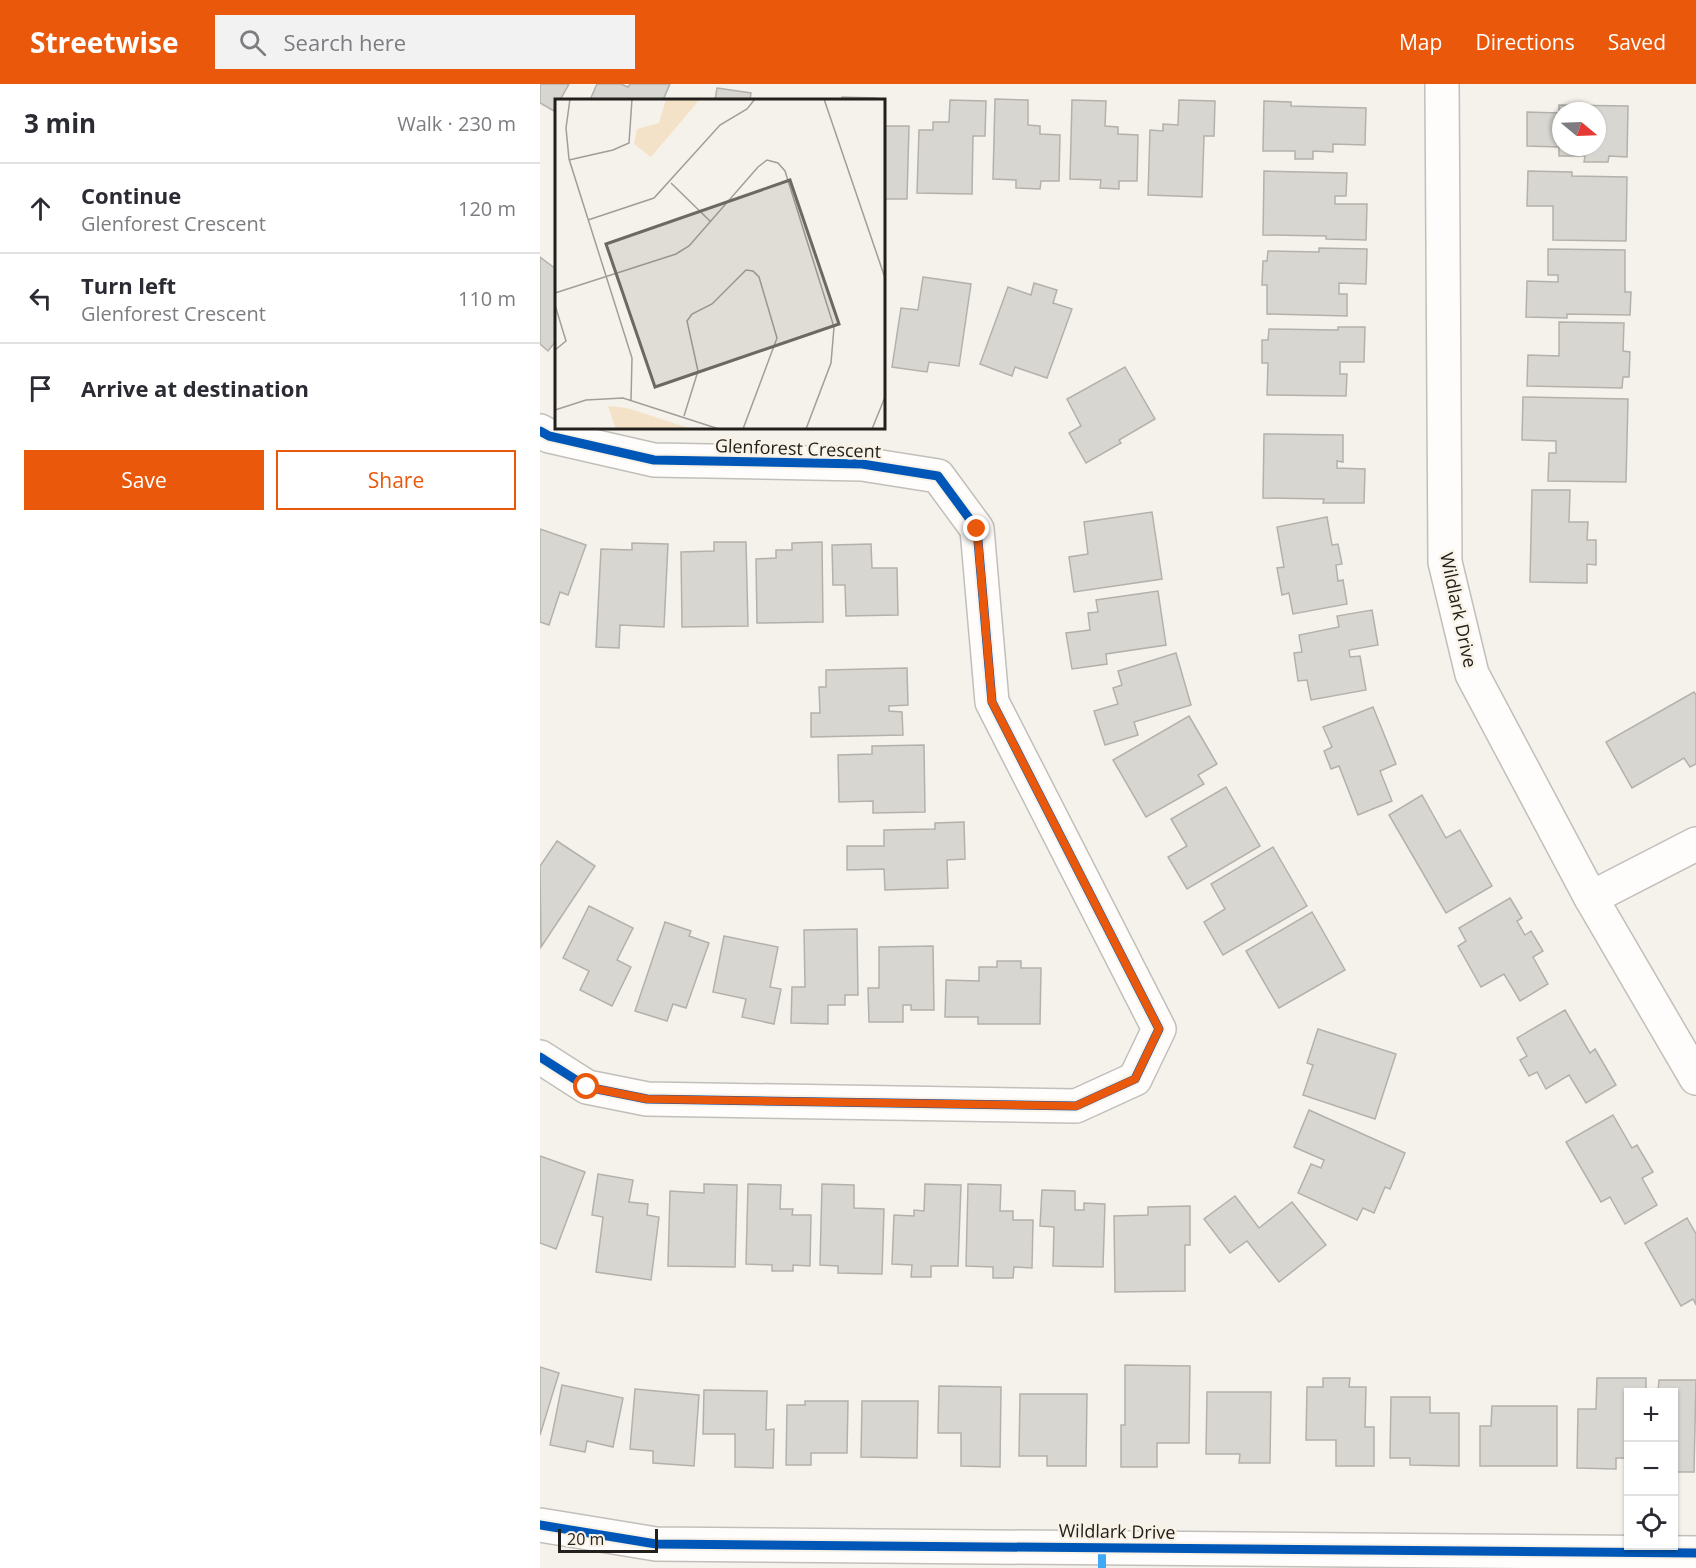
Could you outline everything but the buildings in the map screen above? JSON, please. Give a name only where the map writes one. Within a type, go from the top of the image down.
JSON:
[{"type":"street","name":"Wildlark Drive","points":[[1442,84],[1445,562],[1472,674],[1591,898],[1696,1078]]},
{"type":"street","name":"Glenforest Crescent","points":[[540,431],[549,436],[654,460],[862,464],[938,476],[977,529],[992,702],[1159,1029],[1135,1079],[1076,1106],[647,1099],[587,1087],[540,1057]]},
{"type":"street","points":[[1591,898],[1696,844]]},
{"type":"street","name":"Wildlark Drive","points":[[540,1525],[656,1544],[1696,1553]]},
{"type":"marked path","points":[[1102,1548],[1102,1568]]},
{"type":"cycle path","points":[[540,431],[549,436],[654,460],[862,464],[938,476],[977,529],[992,702],[1159,1029],[1135,1079],[1076,1106],[647,1099],[587,1087],[540,1057]]},
{"type":"cycle path","points":[[540,1525],[656,1544],[1696,1553]]},
{"type":"route","points":[[587,1087],[647,1099],[1076,1106],[1135,1079],[1159,1029],[992,702],[977,529]]}]
